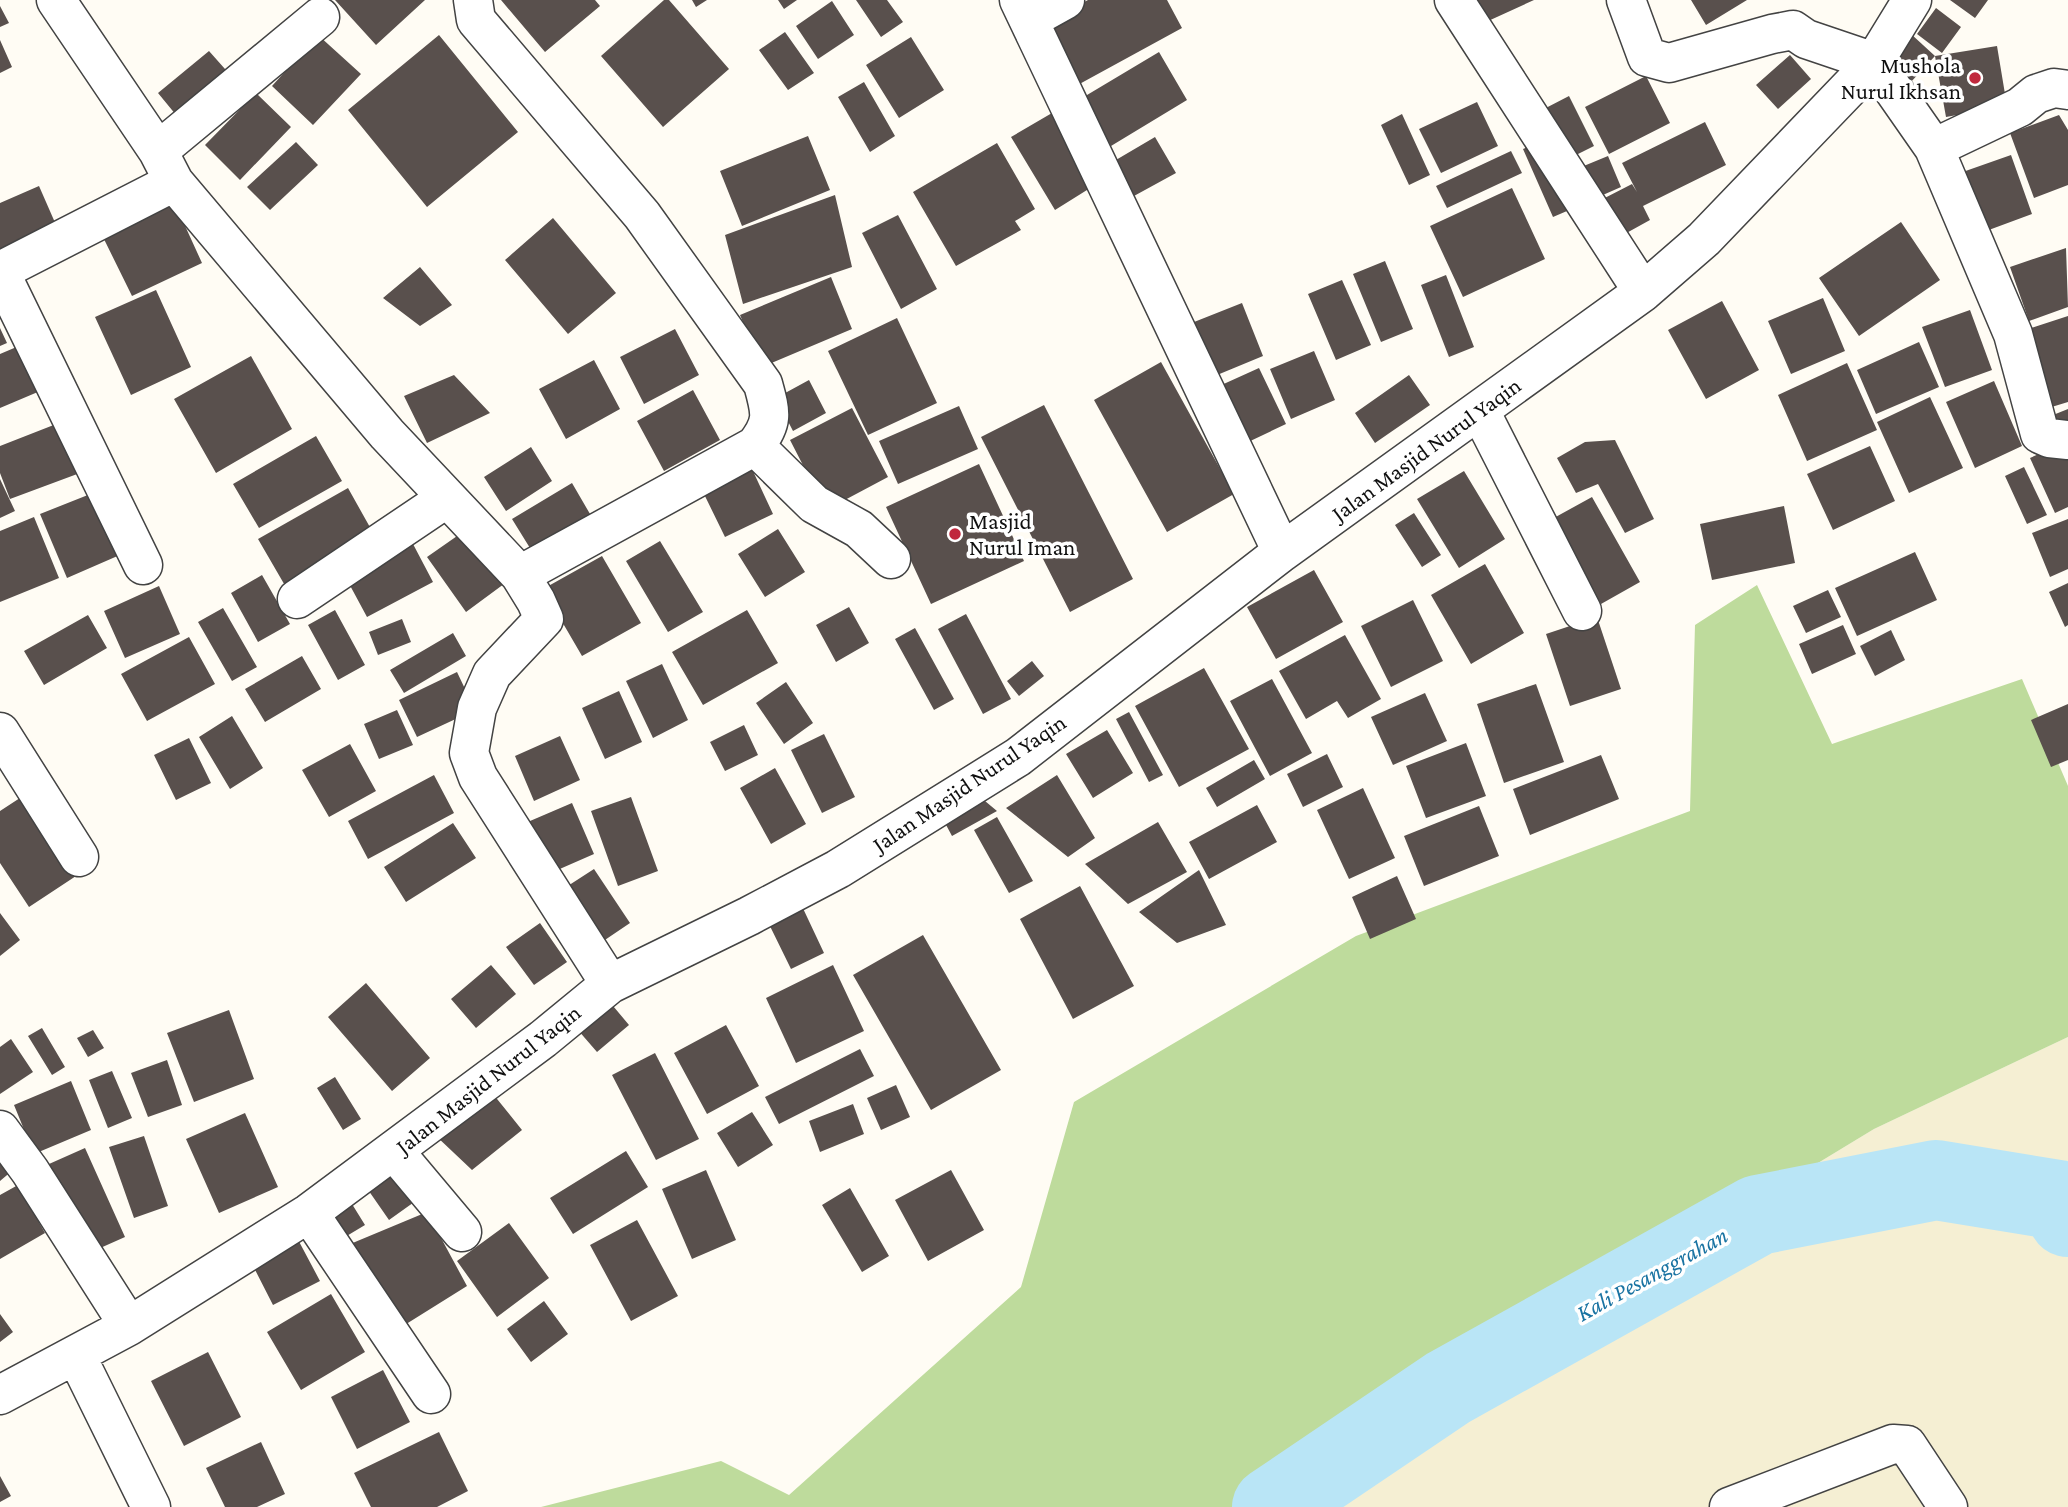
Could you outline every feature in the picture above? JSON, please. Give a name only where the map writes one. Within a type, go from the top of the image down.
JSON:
[{"type":"street","points":[[56,0],[166,167],[387,434],[520,575],[537,601],[544,618],[492,674],[477,708],[469,753],[478,778],[610,984]]},
{"type":"street","points":[[473,0],[476,20],[642,215],[763,384],[771,412],[768,430],[755,446],[520,575]]},
{"type":"street","points":[[1065,0],[1024,10],[1282,552]]},
{"type":"street","points":[[1454,0],[1643,292]]},
{"type":"street","points":[[1626,0],[1647,57],[1669,62],[1793,30],[1807,39],[1874,61],[1934,148],[2013,334],[2040,434],[2068,440]]},
{"type":"street","name":"Jalan Masjid Nurul Yaqin","points":[[0,1395],[129,1326],[309,1213],[543,1039],[610,984],[750,916],[838,869],[1018,757],[1282,552],[1643,292],[1704,239],[1874,61],[1912,0]]},
{"type":"street","points":[[143,565],[0,272],[166,167],[320,17]]},
{"type":"street","points":[[1934,148],[2020,107],[2036,94],[2054,88],[2068,90]]},
{"type":"street","points":[[1480,411],[1582,611]]},
{"type":"street","points":[[755,446],[814,504],[859,529],[891,559]]},
{"type":"street","points":[[297,598],[447,498]]},
{"type":"street","points":[[0,733],[79,857]]},
{"type":"street","points":[[0,1130],[30,1171],[129,1326]]},
{"type":"street","points":[[394,1151],[462,1232]]},
{"type":"street","points":[[309,1213],[431,1394]]},
{"type":"street","points":[[76,1355],[151,1507]]},
{"type":"street","points":[[1729,1507],[1893,1444],[1907,1445],[1948,1507]]},
{"type":"shaded area","points":[[2068,1037],[2068,1507],[1252,1507],[1874,1129]]},
{"type":"green space","points":[[1757,585],[1832,744],[2022,679],[2068,786],[2068,1037],[1874,1129],[1252,1507],[541,1507],[721,1461],[789,1495],[1021,1287],[1074,1102],[1356,936],[1690,811],[1695,625]]},
{"type":"building","points":[[335,0],[425,0],[376,45]]},
{"type":"building","points":[[501,0],[595,0],[600,6],[545,52]]},
{"type":"building","points":[[664,0],[669,0],[729,69],[663,127],[601,56]]},
{"type":"building","points":[[692,0],[707,0],[696,7]]},
{"type":"building","points":[[778,0],[797,0],[784,9]]},
{"type":"building","points":[[856,0],[887,0],[903,22],[881,37]]},
{"type":"building","points":[[1088,0],[1167,0],[1182,28],[1074,87],[1041,25]]},
{"type":"building","points":[[1463,0],[1534,0],[1475,27]]},
{"type":"building","points":[[1691,0],[1747,0],[1706,25]]},
{"type":"building","points":[[1950,0],[1988,0],[1975,18]]},
{"type":"building","points":[[832,1],[854,35],[818,59],[796,26]]},
{"type":"building","points":[[0,6],[9,23],[0,27]]},
{"type":"building","points":[[1936,8],[1961,27],[1942,53],[1917,34]]},
{"type":"building","points":[[785,32],[814,73],[788,90],[759,50]]},
{"type":"building","points":[[1911,34],[1935,56],[1910,83],[1886,60]]},
{"type":"building","points":[[318,35],[361,74],[313,125],[272,86]]},
{"type":"building","points":[[439,35],[518,132],[427,207],[348,110]]},
{"type":"building","points":[[911,37],[944,90],[899,118],[866,65]]},
{"type":"building","points":[[0,40],[12,67],[0,73]]},
{"type":"building","points":[[1997,46],[2007,106],[1946,117],[1935,56]]},
{"type":"building","points":[[209,51],[233,78],[181,121],[158,93]]},
{"type":"building","points":[[1159,52],[1187,100],[1111,146],[1082,98]]},
{"type":"building","points":[[1790,55],[1811,79],[1778,109],[1756,85]]},
{"type":"building","points":[[1646,76],[1670,123],[1609,154],[1585,107]]},
{"type":"building","points":[[864,82],[895,136],[870,152],[838,97]]},
{"type":"building","points":[[256,93],[291,127],[240,180],[205,145]]},
{"type":"building","points":[[1569,96],[1594,146],[1566,160],[1540,111]]},
{"type":"building","points":[[1477,102],[1498,146],[1441,173],[1419,129]]},
{"type":"building","points":[[1052,113],[1095,185],[1055,210],[1011,137]]},
{"type":"building","points":[[1402,114],[1430,175],[1409,185],[1381,125]]},
{"type":"building","points":[[2059,115],[2068,130],[2068,185],[2034,198],[2010,133]]},
{"type":"building","points":[[1705,122],[1726,165],[1643,206],[1650,220],[1612,241],[1593,204],[1632,184],[1637,192],[1622,163]]},
{"type":"building","points":[[808,136],[830,190],[742,226],[720,171]]},
{"type":"building","points":[[1155,137],[1176,173],[1123,202],[1104,167]]},
{"type":"building","points":[[1544,140],[1574,208],[1553,217],[1523,149]]},
{"type":"building","points":[[296,142],[318,165],[270,210],[247,187]]},
{"type":"building","points":[[997,143],[1035,209],[1015,221],[1021,230],[956,266],[913,192]]},
{"type":"building","points":[[1511,151],[1522,173],[1447,208],[1436,186]]},
{"type":"building","points":[[2011,155],[2032,214],[1978,234],[1957,174]]},
{"type":"building","points":[[1608,156],[1621,187],[1587,202],[1574,170]]},
{"type":"building","points":[[39,186],[60,234],[0,261],[0,203]]},
{"type":"building","points":[[1512,188],[1545,259],[1463,297],[1430,226]]},
{"type":"building","points":[[171,195],[202,263],[132,296],[99,229]]},
{"type":"building","points":[[835,195],[852,267],[743,304],[725,235]]},
{"type":"building","points":[[898,215],[937,289],[901,309],[862,233]]},
{"type":"building","points":[[553,218],[616,293],[568,334],[505,260]]},
{"type":"building","points":[[1901,222],[1940,280],[1859,336],[1819,278]]},
{"type":"building","points":[[2066,248],[2068,307],[2029,321],[2010,267]]},
{"type":"building","points":[[1385,261],[1413,329],[1381,342],[1353,274]]},
{"type":"building","points":[[420,267],[452,305],[420,326],[383,298]]},
{"type":"building","points":[[1446,275],[1474,347],[1449,357],[1421,285]]},
{"type":"building","points":[[831,277],[852,329],[762,367],[740,315]]},
{"type":"building","points":[[1342,280],[1371,345],[1336,360],[1308,294]]},
{"type":"building","points":[[156,290],[191,367],[131,395],[95,317]]},
{"type":"building","points":[[1823,298],[1845,351],[1791,374],[1768,321]]},
{"type":"building","points":[[1722,301],[1759,370],[1706,399],[1668,330]]},
{"type":"building","points":[[1242,303],[1263,356],[1205,380],[1184,326]]},
{"type":"building","points":[[1970,310],[1992,370],[1945,387],[1922,327]]},
{"type":"building","points":[[2068,316],[2068,402],[2045,409],[2019,332]]},
{"type":"building","points":[[897,318],[937,403],[868,435],[828,351]]},
{"type":"building","points":[[0,328],[7,343],[0,346]]},
{"type":"building","points":[[675,329],[699,375],[644,404],[620,357]]},
{"type":"building","points":[[33,340],[52,386],[0,408],[0,354]]},
{"type":"building","points":[[1919,342],[1939,387],[1876,414],[1857,370]]},
{"type":"building","points":[[1314,351],[1335,400],[1291,419],[1270,369]]},
{"type":"building","points":[[251,356],[292,429],[216,473],[174,399]]},
{"type":"building","points":[[594,360],[620,409],[566,439],[539,389]]},
{"type":"building","points":[[1161,362],[1234,494],[1167,532],[1094,400]]},
{"type":"building","points":[[1847,363],[1877,430],[1807,461],[1778,395]]},
{"type":"building","points":[[1259,368],[1286,424],[1244,444],[1217,387]]},
{"type":"building","points":[[454,375],[490,413],[427,443],[404,396]]},
{"type":"building","points":[[1409,375],[1430,405],[1375,443],[1355,413]]},
{"type":"building","points":[[809,380],[826,413],[793,431],[776,398]]},
{"type":"building","points":[[1994,381],[2022,446],[1975,468],[1946,402]]},
{"type":"building","points":[[693,390],[720,440],[664,471],[637,421]]},
{"type":"building","points":[[1930,397],[1963,468],[1909,493],[1877,422]]},
{"type":"building","points":[[1044,405],[1133,579],[1070,612],[981,437]]},
{"type":"building","points":[[959,406],[978,449],[898,484],[879,441]]},
{"type":"building","points":[[852,408],[888,477],[826,510],[790,440]]},
{"type":"building","points":[[2068,409],[2068,433],[2061,436],[2053,415]]},
{"type":"building","points":[[69,419],[88,470],[10,499],[0,473],[0,446]]},
{"type":"building","points":[[316,436],[342,481],[259,528],[233,484]]},
{"type":"building","points":[[1615,440],[1654,519],[1625,533],[1598,484],[1576,493],[1557,458],[1585,442]]},
{"type":"building","points":[[2061,444],[2068,460],[2068,507],[2055,513],[2030,458]]},
{"type":"building","points":[[1870,446],[1895,501],[1833,530],[1807,474]]},
{"type":"building","points":[[531,447],[552,481],[506,511],[484,477]]},
{"type":"building","name":"Masjid Nurul Iman","points":[[979,464],[1024,561],[931,604],[886,507]]},
{"type":"building","points":[[2024,467],[2047,515],[2027,524],[2005,476]]},
{"type":"building","points":[[752,469],[773,514],[725,537],[703,492]]},
{"type":"building","points":[[1464,471],[1505,539],[1459,568],[1417,499]]},
{"type":"building","points":[[0,479],[15,511],[0,518]]},
{"type":"building","points":[[572,483],[597,526],[538,561],[512,519]]},
{"type":"building","points":[[348,488],[376,538],[287,589],[258,539]]},
{"type":"building","points":[[103,489],[129,551],[67,578],[40,514]]},
{"type":"building","points":[[1592,497],[1640,582],[1601,604],[1552,519]]},
{"type":"building","points":[[1784,506],[1795,563],[1712,580],[1700,524]]},
{"type":"building","points":[[1414,513],[1441,555],[1422,567],[1395,525]]},
{"type":"building","points":[[34,517],[59,578],[0,602],[0,531]]},
{"type":"building","points":[[2068,519],[2068,569],[2050,577],[2032,533]]},
{"type":"building","points":[[470,527],[508,581],[466,612],[427,557]]},
{"type":"building","points":[[778,529],[805,572],[765,597],[738,554]]},
{"type":"building","points":[[660,541],[703,612],[668,632],[626,561]]},
{"type":"building","points":[[413,544],[433,582],[367,617],[346,578]]},
{"type":"building","points":[[1915,552],[1937,600],[1857,636],[1835,588]]},
{"type":"building","points":[[602,556],[641,623],[582,656],[543,589]]},
{"type":"building","points":[[1485,564],[1524,633],[1471,664],[1431,595]]},
{"type":"building","points":[[1314,570],[1343,622],[1276,659],[1247,607]]},
{"type":"building","points":[[262,575],[290,624],[258,642],[231,593]]},
{"type":"building","points":[[2068,583],[2068,625],[2065,627],[2049,592]]},
{"type":"building","points":[[159,586],[180,634],[125,658],[104,611]]},
{"type":"building","points":[[1828,590],[1841,617],[1806,633],[1793,606]]},
{"type":"building","points":[[1413,600],[1443,661],[1391,687],[1361,626]]},
{"type":"building","points":[[849,607],[869,643],[836,662],[816,625]]},
{"type":"building","points":[[223,608],[257,667],[232,681],[198,622]]},
{"type":"building","points":[[335,610],[365,665],[338,680],[308,625]]},
{"type":"building","points":[[747,610],[778,663],[703,705],[672,652]]},
{"type":"building","points":[[966,614],[1011,699],[983,714],[938,629]]},
{"type":"building","points":[[88,615],[107,648],[44,685],[24,651]]},
{"type":"building","points":[[1597,617],[1621,689],[1570,706],[1546,634]]},
{"type":"building","points":[[402,619],[411,642],[378,655],[369,632]]},
{"type":"building","points":[[1843,625],[1856,654],[1812,674],[1799,644]]},
{"type":"building","points":[[915,628],[954,699],[934,710],[895,639]]},
{"type":"building","points":[[1891,630],[1905,660],[1875,676],[1860,646]]},
{"type":"building","points":[[453,633],[466,656],[404,693],[390,670]]},
{"type":"building","points":[[1345,635],[1381,699],[1348,718],[1337,701],[1306,719],[1279,671]]},
{"type":"building","points":[[189,637],[215,684],[147,721],[121,674]]},
{"type":"building","points":[[302,656],[321,689],[265,722],[245,689]]},
{"type":"building","points":[[1032,661],[1044,676],[1019,696],[1007,681]]},
{"type":"building","points":[[662,664],[688,720],[653,738],[626,681]]},
{"type":"building","points":[[1204,668],[1249,749],[1179,787],[1135,706]]},
{"type":"building","points":[[457,672],[475,710],[417,737],[399,700]]},
{"type":"building","points":[[1272,679],[1312,753],[1270,776],[1230,701]]},
{"type":"building","points":[[786,682],[813,723],[784,744],[756,703]]},
{"type":"building","points":[[1536,684],[1564,762],[1504,783],[1477,704]]},
{"type":"building","points":[[619,691],[642,742],[605,759],[582,708]]},
{"type":"building","points":[[1425,693],[1447,741],[1393,765],[1371,717]]},
{"type":"building","points":[[2068,704],[2068,760],[2051,767],[2031,720]]},
{"type":"building","points":[[397,710],[413,745],[379,759],[364,724]]},
{"type":"building","points":[[1129,712],[1163,775],[1149,782],[1116,719]]},
{"type":"building","points":[[232,716],[263,768],[230,789],[199,737]]},
{"type":"building","points":[[744,725],[758,755],[725,771],[710,742]]},
{"type":"building","points":[[1107,730],[1133,773],[1093,798],[1066,754]]},
{"type":"building","points":[[824,734],[855,797],[822,813],[791,750]]},
{"type":"building","points":[[560,736],[580,780],[534,801],[515,756]]},
{"type":"building","points":[[189,738],[211,783],[176,800],[154,755]]},
{"type":"building","points":[[1466,743],[1486,796],[1426,818],[1406,766]]},
{"type":"building","points":[[350,744],[376,791],[329,817],[302,770]]},
{"type":"building","points":[[1327,754],[1343,787],[1303,807],[1287,774]]},
{"type":"building","points":[[1601,755],[1619,799],[1530,835],[1513,789]]},
{"type":"building","points":[[1254,760],[1265,779],[1217,807],[1206,788]]},
{"type":"building","points":[[775,768],[806,824],[771,844],[740,788]]},
{"type":"building","points":[[434,775],[454,813],[368,859],[348,821]]},
{"type":"building","points":[[1057,775],[1095,838],[1068,857],[1006,808]]},
{"type":"building","points":[[1363,788],[1395,858],[1349,879],[1317,810]]},
{"type":"building","points":[[973,791],[997,811],[952,836],[938,810]]},
{"type":"building","points":[[23,796],[76,876],[29,907],[0,863],[0,811]]},
{"type":"building","points":[[631,797],[658,871],[618,886],[591,811]]},
{"type":"building","points":[[572,803],[594,854],[546,875],[523,824]]},
{"type":"building","points":[[1257,805],[1277,842],[1209,879],[1189,842]]},
{"type":"building","points":[[1479,806],[1499,856],[1424,886],[1404,836]]},
{"type":"building","points":[[997,817],[1033,881],[1009,893],[974,830]]},
{"type":"building","points":[[1158,822],[1187,872],[1128,904],[1085,864]]},
{"type":"building","points":[[453,823],[476,858],[406,902],[384,867]]},
{"type":"building","points":[[594,869],[630,923],[596,946],[560,891]]},
{"type":"building","points":[[1199,870],[1226,925],[1177,943],[1139,912]]},
{"type":"building","points":[[1397,876],[1416,919],[1370,939],[1352,897]]},
{"type":"building","points":[[1080,886],[1134,986],[1073,1019],[1020,919]]},
{"type":"building","points":[[800,902],[824,953],[791,969],[766,918]]},
{"type":"building","points":[[0,913],[20,940],[0,956]]},
{"type":"building","points":[[540,923],[567,962],[534,985],[506,947]]},
{"type":"building","points":[[923,935],[1001,1070],[931,1110],[853,975]]},
{"type":"building","points":[[491,965],[516,994],[476,1028],[451,999]]},
{"type":"building","points":[[833,965],[864,1031],[796,1063],[766,998]]},
{"type":"building","points":[[366,983],[430,1058],[392,1091],[328,1017]]},
{"type":"building","points":[[603,994],[629,1025],[597,1052],[571,1022]]},
{"type":"building","points":[[229,1010],[254,1079],[194,1102],[167,1033]]},
{"type":"building","points":[[726,1025],[759,1086],[707,1114],[674,1053]]},
{"type":"building","points":[[42,1028],[65,1067],[52,1075],[28,1036]]},
{"type":"building","points":[[93,1030],[104,1048],[88,1057],[77,1038]]},
{"type":"building","points":[[11,1039],[33,1072],[0,1094],[0,1047]]},
{"type":"building","points":[[860,1049],[874,1076],[779,1124],[765,1097]]},
{"type":"building","points":[[655,1053],[699,1139],[656,1160],[612,1075]]},
{"type":"building","points":[[167,1060],[182,1105],[148,1117],[131,1073]]},
{"type":"building","points":[[112,1071],[132,1118],[108,1128],[89,1080]]},
{"type":"building","points":[[335,1077],[361,1119],[343,1130],[317,1088]]},
{"type":"building","points":[[71,1081],[91,1130],[34,1154],[14,1105]]},
{"type":"building","points":[[896,1085],[910,1117],[881,1130],[867,1098]]},
{"type":"building","points":[[489,1089],[522,1130],[472,1170],[435,1135]]},
{"type":"building","points":[[853,1104],[864,1134],[820,1152],[809,1121]]},
{"type":"building","points":[[752,1112],[773,1145],[738,1167],[717,1133]]},
{"type":"building","points":[[245,1113],[278,1187],[219,1213],[186,1139]]},
{"type":"building","points":[[144,1136],[168,1206],[134,1218],[109,1147]]},
{"type":"building","points":[[85,1148],[125,1237],[89,1253],[49,1164]]},
{"type":"building","points":[[626,1151],[648,1187],[573,1234],[550,1198]]},
{"type":"building","points":[[0,1155],[13,1170],[0,1181]]},
{"type":"building","points":[[392,1164],[417,1200],[389,1220],[364,1184]]},
{"type":"building","points":[[706,1170],[736,1240],[692,1259],[662,1189]]},
{"type":"building","points":[[951,1170],[984,1230],[928,1261],[895,1200]]},
{"type":"building","points":[[18,1185],[45,1233],[0,1259],[0,1195]]},
{"type":"building","points":[[850,1188],[889,1256],[862,1272],[822,1205]]},
{"type":"building","points":[[347,1196],[365,1225],[340,1240],[323,1210]]},
{"type":"building","points":[[427,1212],[467,1286],[395,1331],[343,1247]]},
{"type":"building","points":[[637,1220],[678,1296],[631,1321],[590,1245]]},
{"type":"building","points":[[509,1223],[549,1278],[497,1317],[457,1261]]},
{"type":"building","points":[[295,1234],[320,1281],[273,1305],[249,1258]]},
{"type":"building","points":[[331,1294],[365,1352],[301,1390],[267,1332]]},
{"type":"building","points":[[544,1301],[568,1334],[531,1362],[507,1329]]},
{"type":"building","points":[[0,1314],[13,1332],[0,1342]]},
{"type":"building","points":[[208,1352],[241,1417],[184,1446],[151,1381]]},
{"type":"building","points":[[383,1370],[410,1422],[357,1449],[331,1397]]},
{"type":"building","points":[[439,1432],[468,1491],[437,1507],[371,1507],[354,1473]]},
{"type":"building","points":[[261,1442],[285,1494],[257,1507],[225,1507],[206,1468]]},
{"type":"building","points":[[0,1476],[11,1496],[0,1502]]},
{"type":"waterway","name":"Kali Pesanggrahan","points":[[1272,1507],[1448,1388],[1758,1215],[1936,1180],[2058,1200],[2068,1217]]},
{"type":"place","name":"Mushola Nurul Ikhsan","points":[[1975,78]]},
{"type":"place","name":"Masjid Nurul Iman","points":[[955,534]]}]
